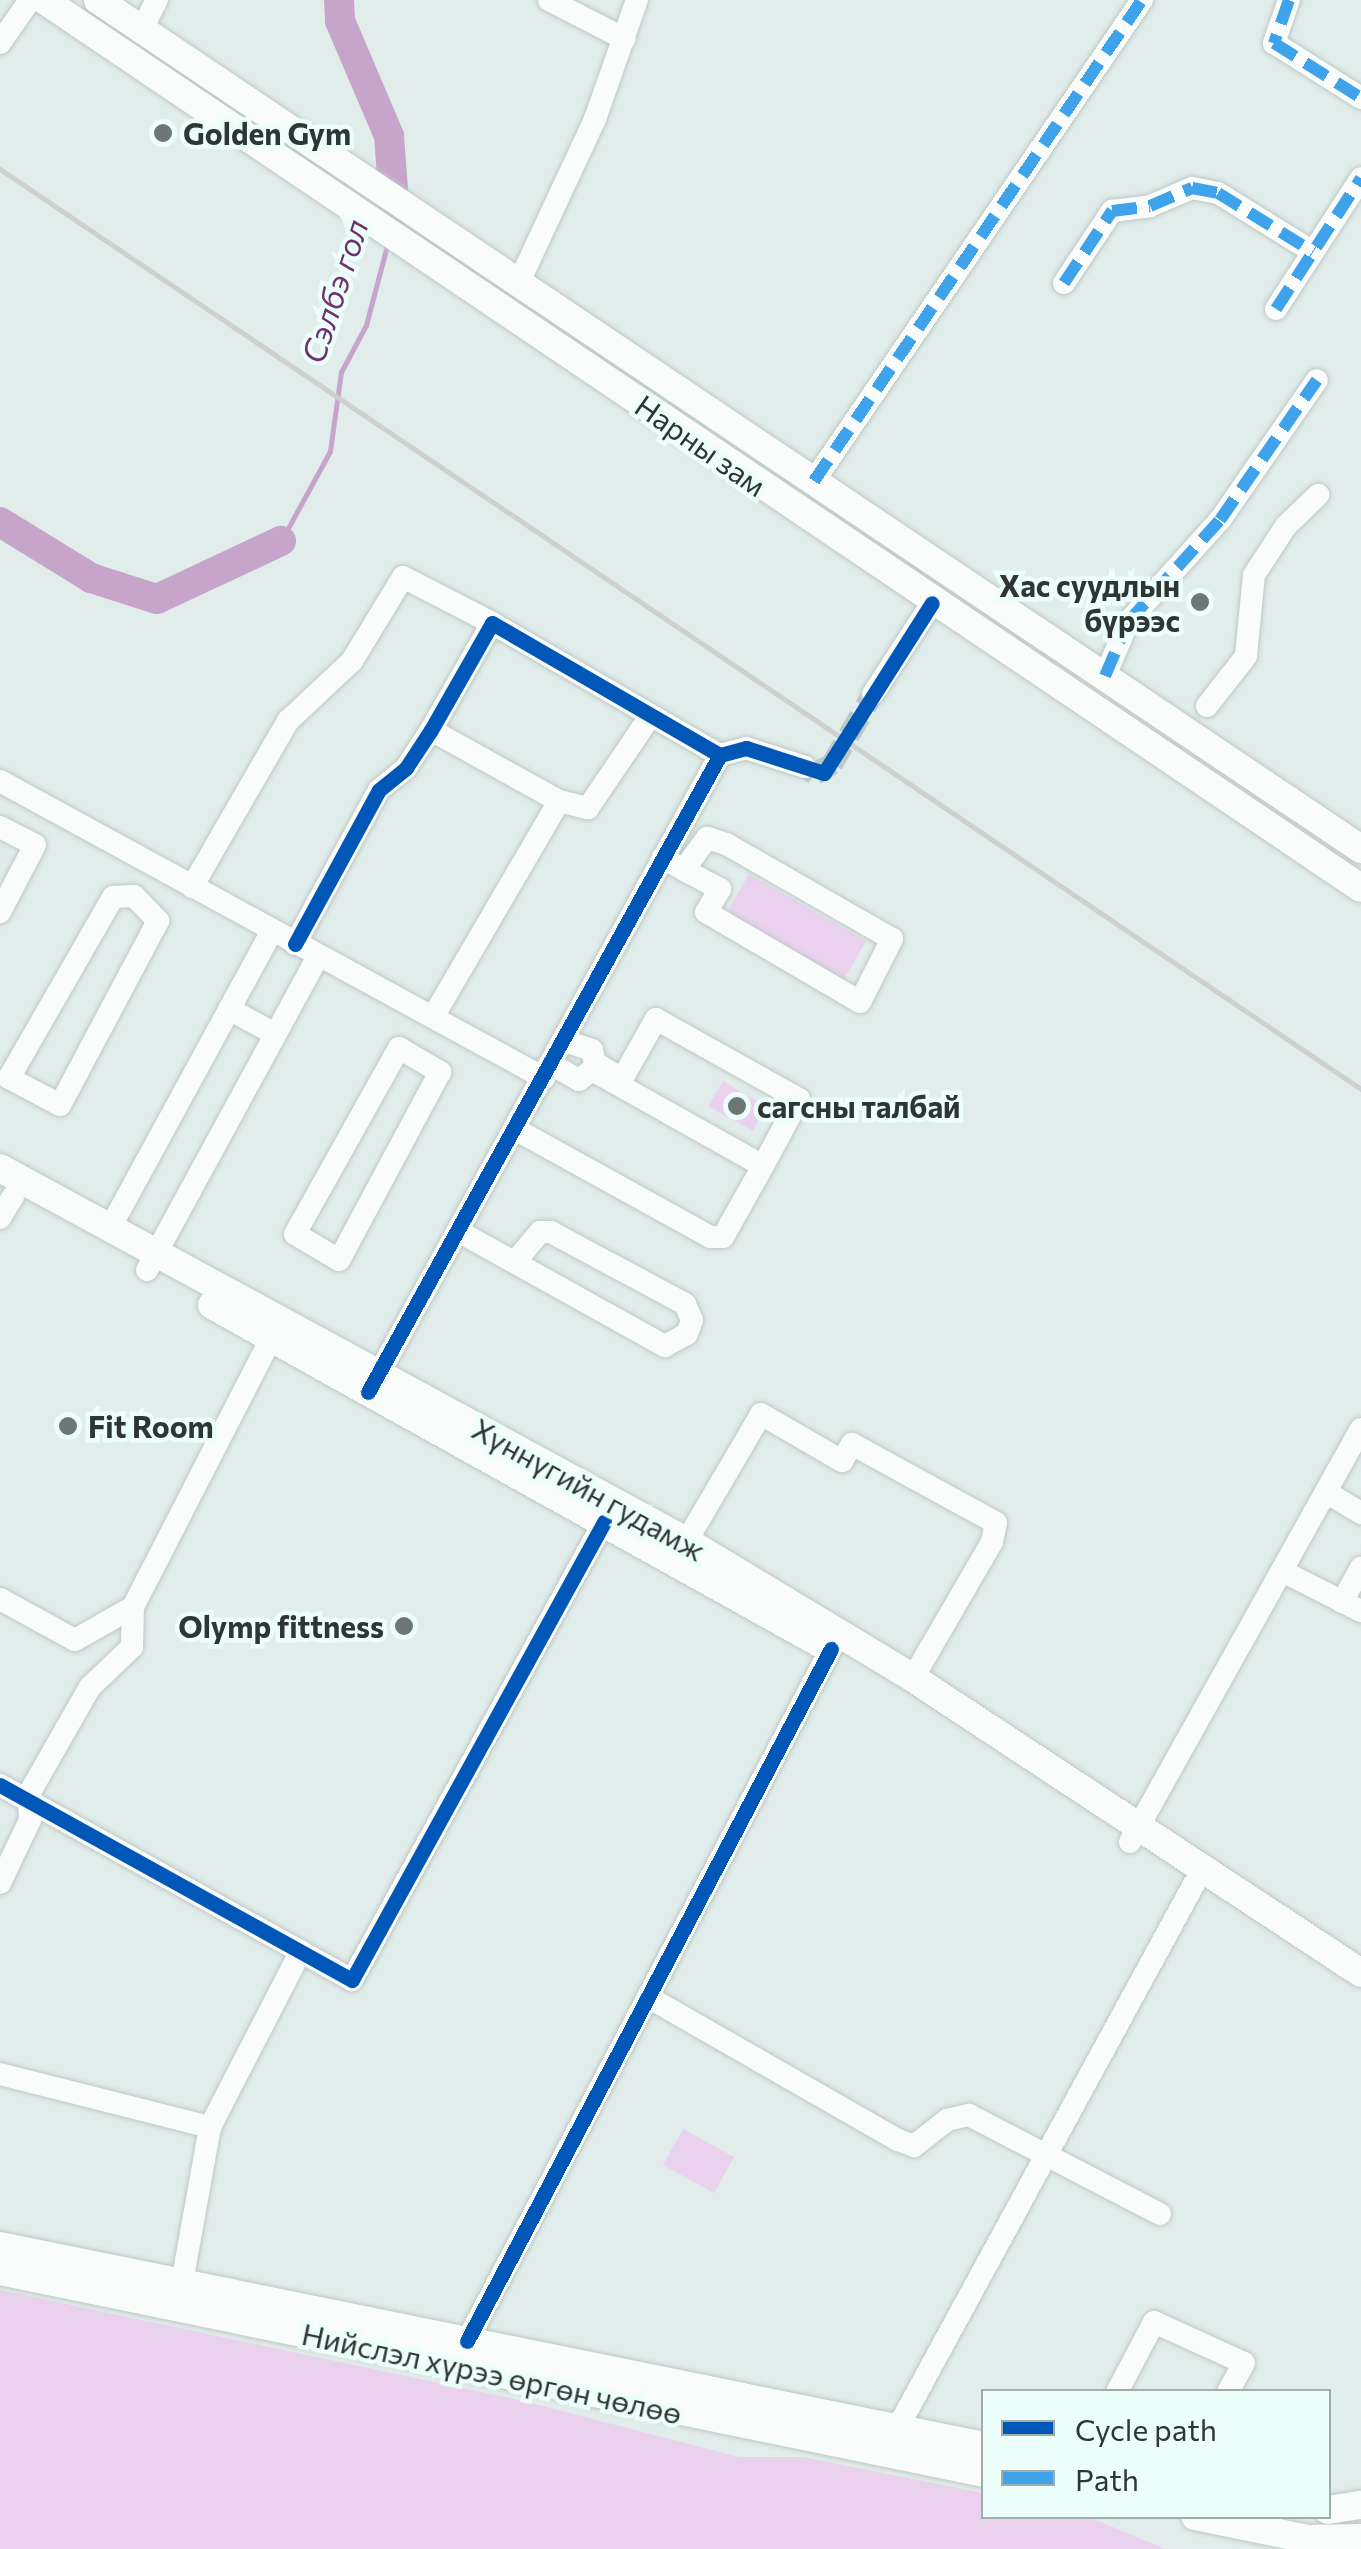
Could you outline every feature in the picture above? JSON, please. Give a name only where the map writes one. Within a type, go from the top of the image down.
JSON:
[{"type":"main road","name":"Нарны зам","points":[[44,0],[927,599],[1361,888]]},
{"type":"main road","name":"Нарны зам","points":[[98,0],[520,280],[1361,849]]},
{"type":"main road","points":[[804,516],[818,484]]},
{"type":"main road","name":"Хүннүгийн гудамж","points":[[0,1168],[110,1228],[152,1262],[266,1336],[373,1383],[604,1522],[680,1551],[831,1649],[1361,1973]]},
{"type":"main road","name":"Хүннүгийн гудамж","points":[[4,1201],[152,1262],[913,1678],[1134,1836],[1194,1884],[1361,1994]]},
{"type":"main road","name":"Нийслэл хүрээ өргөн чөлөө","points":[[0,2246],[182,2283],[216,2303],[878,2434],[981,2446]]},
{"type":"main road","name":"Нийслэл хүрээ өргөн чөлөө","points":[[0,2271],[467,2341],[878,2434],[981,2472]]},
{"type":"main road","points":[[1331,2510],[1361,2505]]},
{"type":"main road","points":[[1209,2519],[1308,2540],[1361,2538]]},
{"type":"street","points":[[0,43],[30,0]]},
{"type":"street","points":[[142,29],[157,0]]},
{"type":"street","points":[[549,0],[625,39]]},
{"type":"street","points":[[520,280],[625,39],[637,0]]},
{"type":"street","points":[[818,484],[1142,0]]},
{"type":"street","points":[[1288,0],[1274,42],[1361,98]]},
{"type":"street","points":[[1276,309],[1361,178]]},
{"type":"street","points":[[1064,283],[1112,211],[1150,206],[1192,188],[1218,192],[1313,252]]},
{"type":"street","points":[[1104,676],[1128,622],[1220,520],[1316,380]]},
{"type":"street","points":[[1206,706],[1246,656],[1254,575],[1286,526],[1318,495]]},
{"type":"street","points":[[192,887],[288,721],[352,661],[402,577],[492,623],[720,754],[746,748],[805,767]]},
{"type":"street","points":[[869,691],[927,599]]},
{"type":"street","points":[[295,944],[379,790],[406,768],[492,623]]},
{"type":"street","points":[[431,730],[559,801],[595,804],[651,715]]},
{"type":"street","points":[[373,1383],[720,754]]},
{"type":"street","points":[[0,781],[438,1020],[548,1071],[579,1080],[592,1070],[764,1166]]},
{"type":"street","points":[[0,912],[35,845],[7,830],[32,798]]},
{"type":"street","points":[[422,1060],[438,1020],[559,801]]},
{"type":"street","points":[[663,856],[684,870],[720,889],[706,912],[860,1002],[892,938],[726,844],[707,838],[684,870]]},
{"type":"street","points":[[134,896],[150,864]]},
{"type":"street","points":[[134,896],[158,921],[60,1105],[9,1078],[113,897],[134,896]]},
{"type":"street","points":[[110,1228],[272,932]]},
{"type":"street","points":[[152,1262],[318,956]]},
{"type":"street","points":[[229,1009],[275,1034]]},
{"type":"street","points":[[515,1129],[711,1237],[723,1237],[799,1099],[656,1019],[622,1079],[595,1063],[592,1050],[564,1041]]},
{"type":"street","points":[[399,1048],[422,1060],[440,1072],[339,1260],[295,1234],[399,1048]]},
{"type":"street","points":[[458,1231],[665,1346],[687,1334],[692,1320],[685,1304],[551,1232],[540,1232],[515,1262]]},
{"type":"street","points":[[0,1883],[30,1820],[28,1800],[90,1687],[132,1647],[133,1607],[194,1496],[202,1441],[266,1336]]},
{"type":"street","points":[[680,1551],[760,1414],[842,1461],[852,1444],[996,1523],[992,1542],[913,1678]]},
{"type":"street","points":[[1134,1836],[1361,1430]]},
{"type":"street","points":[[1326,1492],[1361,1513]]},
{"type":"street","points":[[0,1786],[352,1980],[604,1522]]},
{"type":"street","points":[[1282,1571],[1351,1606],[1361,1568]]},
{"type":"street","points":[[0,1598],[76,1640],[133,1607]]},
{"type":"street","points":[[467,2341],[831,1649]]},
{"type":"street","points":[[878,2434],[1050,2154],[1194,1884]]},
{"type":"street","points":[[182,2283],[210,2127],[300,1951]]},
{"type":"street","points":[[648,1997],[898,2140],[914,2146],[948,2120],[969,2115],[1160,2214]]},
{"type":"street","points":[[0,2074],[210,2127]]},
{"type":"street","points":[[1119,2389],[1154,2322],[1244,2363],[1230,2389]]},
{"type":"shaded area","points":[[749,874],[866,941],[843,981],[726,914]]},
{"type":"shaded area","name":"сагсны талбай","points":[[723,1081],[765,1106],[753,1131],[708,1106]]},
{"type":"shaded area","points":[[683,2129],[734,2157],[714,2193],[663,2165]]},
{"type":"shaded area","points":[[0,2290],[520,2400],[739,2457],[804,2457],[981,2493],[981,2519],[1094,2519],[1165,2549],[0,2549]]},
{"type":"waterway","name":"Сэлбэ гол","points":[[339,0],[340,21],[389,136],[395,215]]},
{"type":"waterway","name":"Сэлбэ гол","points":[[281,541],[330,451],[341,372],[366,325],[388,242]]},
{"type":"waterway","points":[[0,522],[91,578],[157,599],[281,541]]},
{"type":"tunnel","points":[[805,767],[815,774],[832,764],[873,694]]},
{"type":"railway","points":[[0,169],[1361,1089]]},
{"type":"marked path","points":[[814,481],[1142,0]]},
{"type":"marked path","points":[[1289,0],[1274,43],[1361,98]]},
{"type":"marked path","points":[[1276,309],[1361,178]]},
{"type":"marked path","points":[[1064,283],[1112,211],[1150,206],[1192,188],[1218,193],[1313,252]]},
{"type":"marked path","points":[[1105,676],[1128,622],[1220,520],[1317,380]]},
{"type":"cycle path","points":[[368,1392],[720,755],[746,748],[824,773],[932,603]]},
{"type":"cycle path","points":[[295,944],[379,790],[406,768],[492,623],[720,755]]},
{"type":"cycle path","points":[[0,1785],[352,1980],[604,1522]]},
{"type":"cycle path","points":[[467,2341],[831,1649]]},
{"type":"place","name":"Golden Gym","points":[[163,133]]},
{"type":"place","name":"Хас суудлын бүрээс","points":[[1200,602]]},
{"type":"place","name":"сагсны талбай","points":[[737,1106]]},
{"type":"place","name":"Fit Room","points":[[68,1426]]},
{"type":"place","name":"Olymp fittness","points":[[404,1626]]}]
